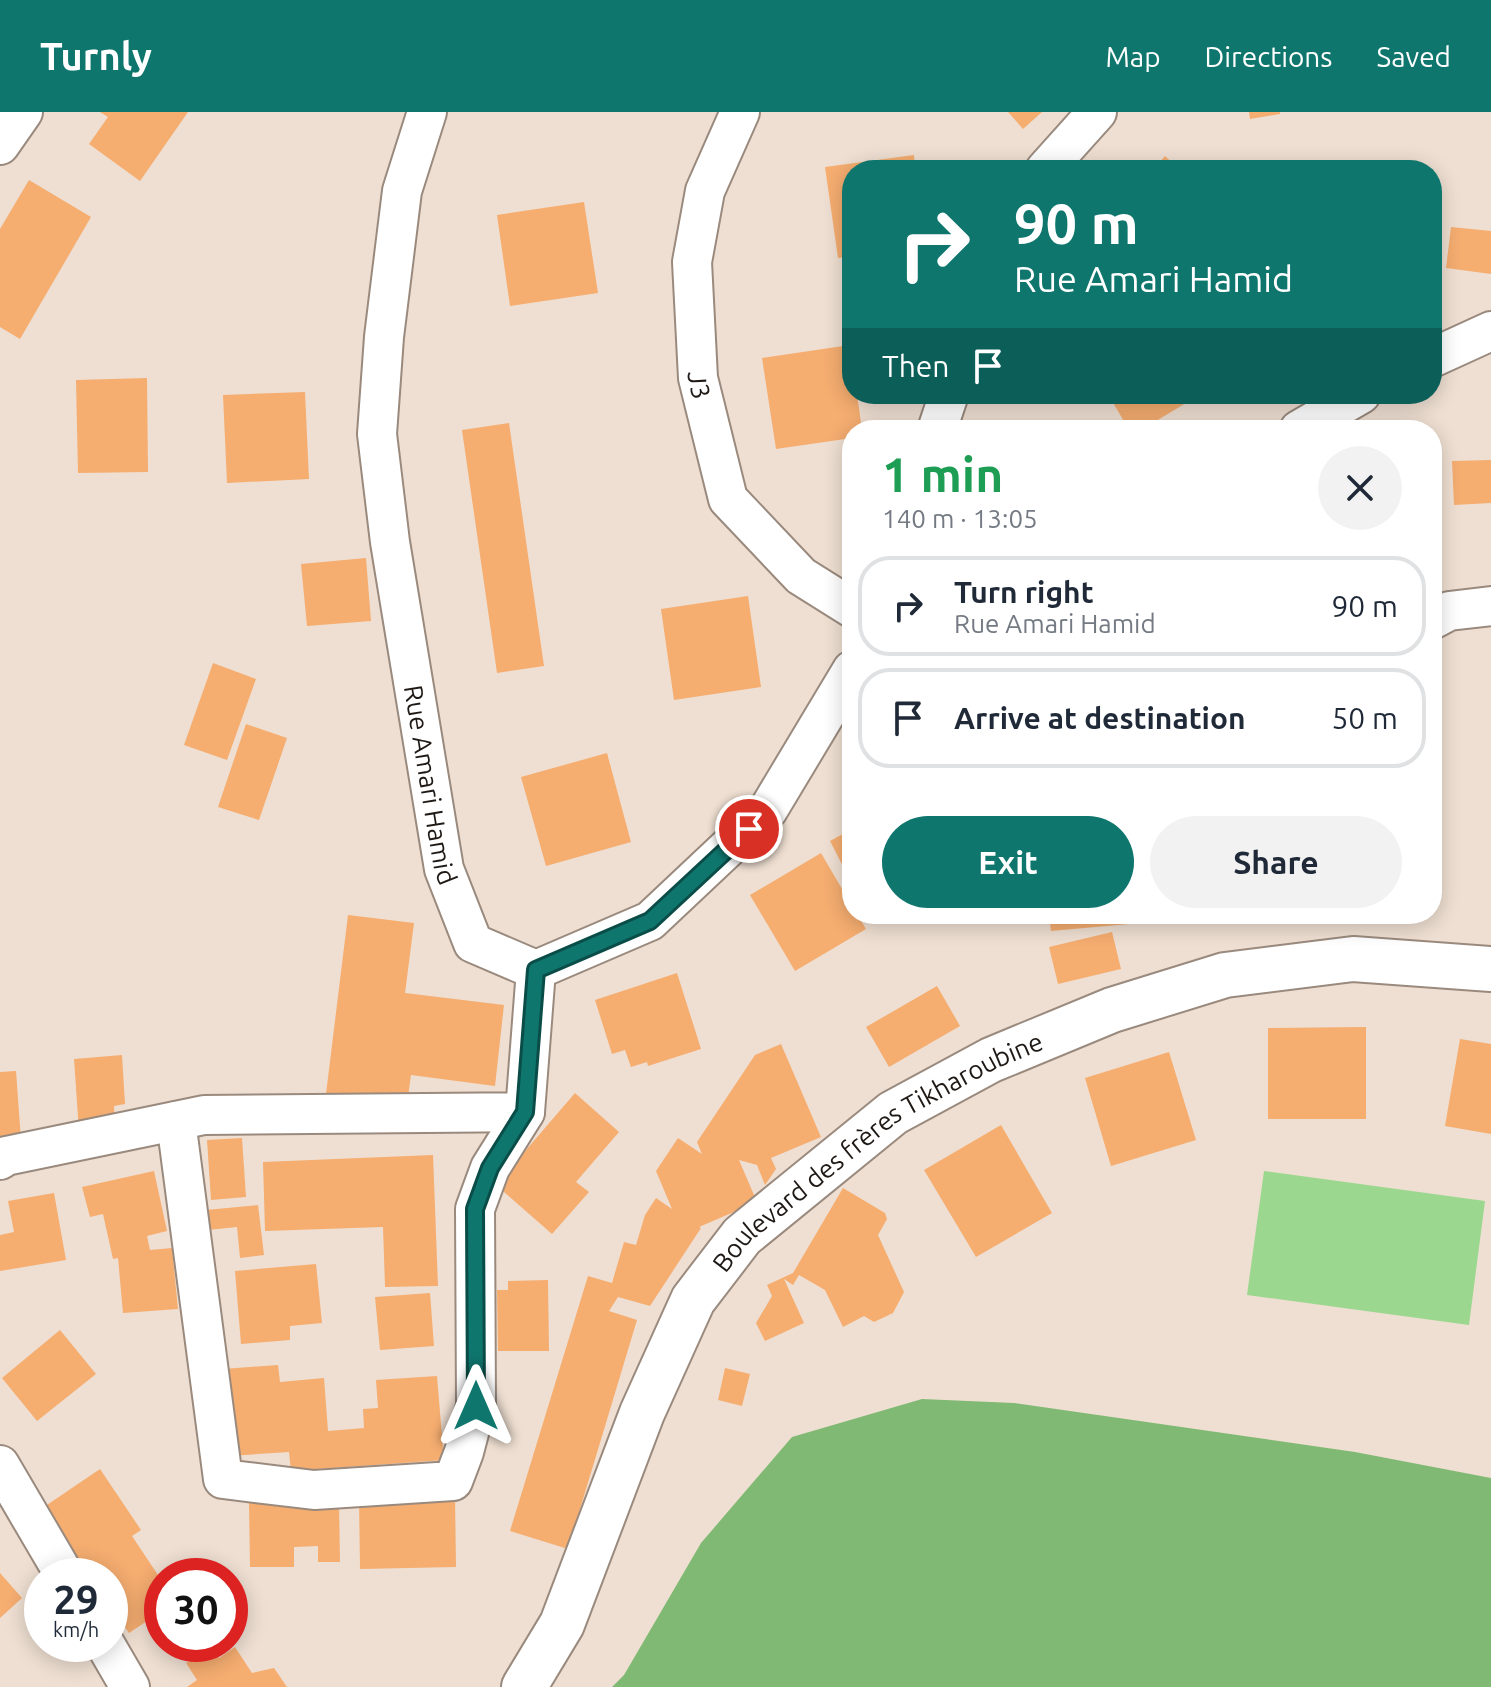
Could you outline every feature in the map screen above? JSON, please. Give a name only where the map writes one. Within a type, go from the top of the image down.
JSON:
[{"type":"street","points":[[0,145],[23,112]]},
{"type":"street","name":"Rue Amari Hamid","points":[[427,112],[402,191],[384,337],[377,434],[388,527],[444,869],[473,943],[536,970]]},
{"type":"street","name":"J3","points":[[740,112],[705,191],[692,262],[698,378],[728,499],[801,576],[842,602]]},
{"type":"street","points":[[1054,160],[1097,112]]},
{"type":"street","points":[[1442,353],[1491,331]]},
{"type":"street","points":[[1316,420],[1344,404]]},
{"type":"street","points":[[1442,615],[1449,611],[1491,606]]},
{"type":"street","points":[[176,1121],[223,1479],[314,1490],[453,1481],[476,1406],[475,1209],[490,1168],[525,1112],[536,970],[650,921],[768,810],[842,689]]},
{"type":"street","name":"Boulevard des frères Tikharoubine","points":[[524,1687],[562,1624],[642,1413],[693,1300],[742,1236],[893,1113],[1004,1054],[1112,1010],[1225,975],[1353,959],[1491,969]]},
{"type":"street","points":[[0,1160],[6,1156],[204,1115],[525,1112]]},
{"type":"street","points":[[0,1465],[54,1558]]},
{"type":"street","points":[[115,1662],[130,1687]]},
{"type":"green space","points":[[1264,1171],[1485,1201],[1469,1325],[1247,1295]]},
{"type":"green space","points":[[922,1399],[1014,1403],[1355,1452],[1491,1478],[1491,1687],[612,1687],[624,1675],[701,1543],[792,1437]]},
{"type":"building","points":[[100,112],[188,112],[140,181],[89,144],[108,117]]},
{"type":"building","points":[[1008,112],[1042,112],[1023,129]]},
{"type":"building","points":[[1249,112],[1280,112],[1280,114],[1250,119]]},
{"type":"building","points":[[914,155],[914,160],[877,160]]},
{"type":"building","points":[[842,165],[842,257],[838,258],[825,167]]},
{"type":"building","points":[[29,180],[91,217],[20,339],[0,327],[0,229]]},
{"type":"building","points":[[584,202],[598,293],[510,306],[497,215]]},
{"type":"building","points":[[1451,227],[1491,231],[1491,274],[1446,268]]},
{"type":"building","points":[[842,346],[842,404],[858,404],[861,420],[842,420],[842,439],[776,449],[762,358]]},
{"type":"building","points":[[147,378],[148,472],[78,473],[76,380]]},
{"type":"building","points":[[305,392],[309,479],[227,483],[223,395]]},
{"type":"building","points":[[1114,404],[1184,404],[1158,420],[1123,420]]},
{"type":"building","points":[[509,423],[544,666],[497,673],[462,430]]},
{"type":"building","points":[[1491,460],[1491,503],[1454,505],[1452,461]]},
{"type":"building","points":[[366,558],[371,621],[307,626],[301,564]]},
{"type":"building","points":[[748,596],[761,687],[674,700],[661,609]]},
{"type":"building","points":[[213,663],[256,679],[227,760],[184,745]]},
{"type":"building","points":[[246,724],[287,738],[259,820],[218,807]]},
{"type":"building","points":[[607,753],[631,842],[546,866],[521,777]]},
{"type":"building","points":[[842,834],[842,864],[830,841]]},
{"type":"building","points":[[821,853],[842,889],[842,924],[863,924],[866,929],[795,971],[750,895]]},
{"type":"building","points":[[348,915],[414,923],[405,993],[504,1005],[495,1086],[411,1075],[407,1104],[326,1094]]},
{"type":"building","points":[[1050,924],[1129,924],[1051,931]]},
{"type":"building","points":[[1112,932],[1121,969],[1058,984],[1049,947]]},
{"type":"building","points":[[677,973],[701,1049],[648,1066],[647,1062],[631,1067],[625,1050],[612,1054],[595,1000]]},
{"type":"building","points":[[937,986],[960,1026],[889,1067],[866,1027]]},
{"type":"building","points":[[1366,1027],[1366,1119],[1268,1119],[1268,1028]]},
{"type":"building","points":[[1460,1039],[1491,1044],[1491,1134],[1445,1126]]},
{"type":"building","points":[[781,1044],[821,1137],[771,1158],[776,1169],[765,1185],[757,1165],[739,1160],[757,1202],[699,1227],[650,1306],[618,1297],[609,1311],[637,1320],[568,1549],[510,1531],[588,1276],[612,1283],[624,1242],[636,1245],[645,1215],[656,1198],[672,1209],[656,1171],[678,1138],[702,1154],[697,1142],[755,1055]]},
{"type":"building","points":[[1169,1052],[1196,1140],[1111,1166],[1085,1078]]},
{"type":"building","points":[[122,1055],[125,1104],[114,1106],[115,1128],[79,1131],[74,1059]]},
{"type":"building","points":[[16,1071],[21,1140],[0,1141],[0,1072]]},
{"type":"building","points":[[575,1093],[619,1132],[576,1182],[589,1192],[552,1234],[496,1185]]},
{"type":"building","points":[[1001,1125],[1052,1213],[976,1257],[924,1170]]},
{"type":"building","points":[[242,1138],[246,1197],[211,1200],[207,1140]]},
{"type":"building","points":[[433,1155],[438,1286],[385,1287],[383,1227],[265,1231],[263,1162]]},
{"type":"building","points":[[154,1171],[167,1231],[147,1236],[150,1250],[172,1248],[178,1309],[123,1313],[118,1258],[113,1259],[103,1214],[90,1217],[82,1187]]},
{"type":"building","points":[[843,1188],[885,1213],[887,1219],[878,1235],[904,1292],[893,1313],[874,1322],[864,1316],[843,1327],[825,1290],[799,1275],[793,1285],[784,1279],[804,1323],[765,1341],[756,1323],[772,1296],[767,1285],[793,1273]]},
{"type":"building","points":[[54,1193],[66,1260],[0,1271],[0,1235],[14,1232],[8,1201]]},
{"type":"building","points":[[258,1205],[264,1255],[240,1258],[237,1227],[208,1230],[206,1210]]},
{"type":"building","points":[[316,1264],[322,1323],[290,1326],[290,1340],[241,1344],[235,1271]]},
{"type":"building","points":[[548,1280],[549,1351],[498,1351],[497,1290],[508,1290],[508,1281]]},
{"type":"building","points":[[430,1293],[434,1346],[380,1350],[375,1297]]},
{"type":"building","points":[[60,1330],[96,1374],[37,1421],[2,1378]]},
{"type":"building","points":[[278,1365],[280,1382],[324,1378],[328,1431],[364,1428],[363,1409],[378,1408],[376,1380],[437,1376],[444,1460],[291,1471],[289,1452],[230,1456],[223,1369]]},
{"type":"building","points":[[725,1368],[750,1374],[742,1406],[718,1400]]},
{"type":"building","points":[[100,1469],[141,1530],[132,1536],[147,1558],[144,1558],[144,1623],[128,1632],[128,1558],[78,1558],[44,1507]]},
{"type":"building","points":[[455,1495],[456,1567],[360,1569],[359,1497]]},
{"type":"building","points":[[339,1502],[340,1562],[318,1562],[318,1546],[294,1547],[294,1567],[250,1567],[249,1503]]},
{"type":"building","points":[[0,1573],[22,1598],[0,1618]]},
{"type":"building","points":[[245,1662],[252,1673],[274,1668],[287,1687],[187,1687],[197,1680],[186,1663]]},
{"type":"route","points":[[476,1406],[475,1209],[490,1168],[525,1112],[536,970],[650,921],[749,829]]}]
